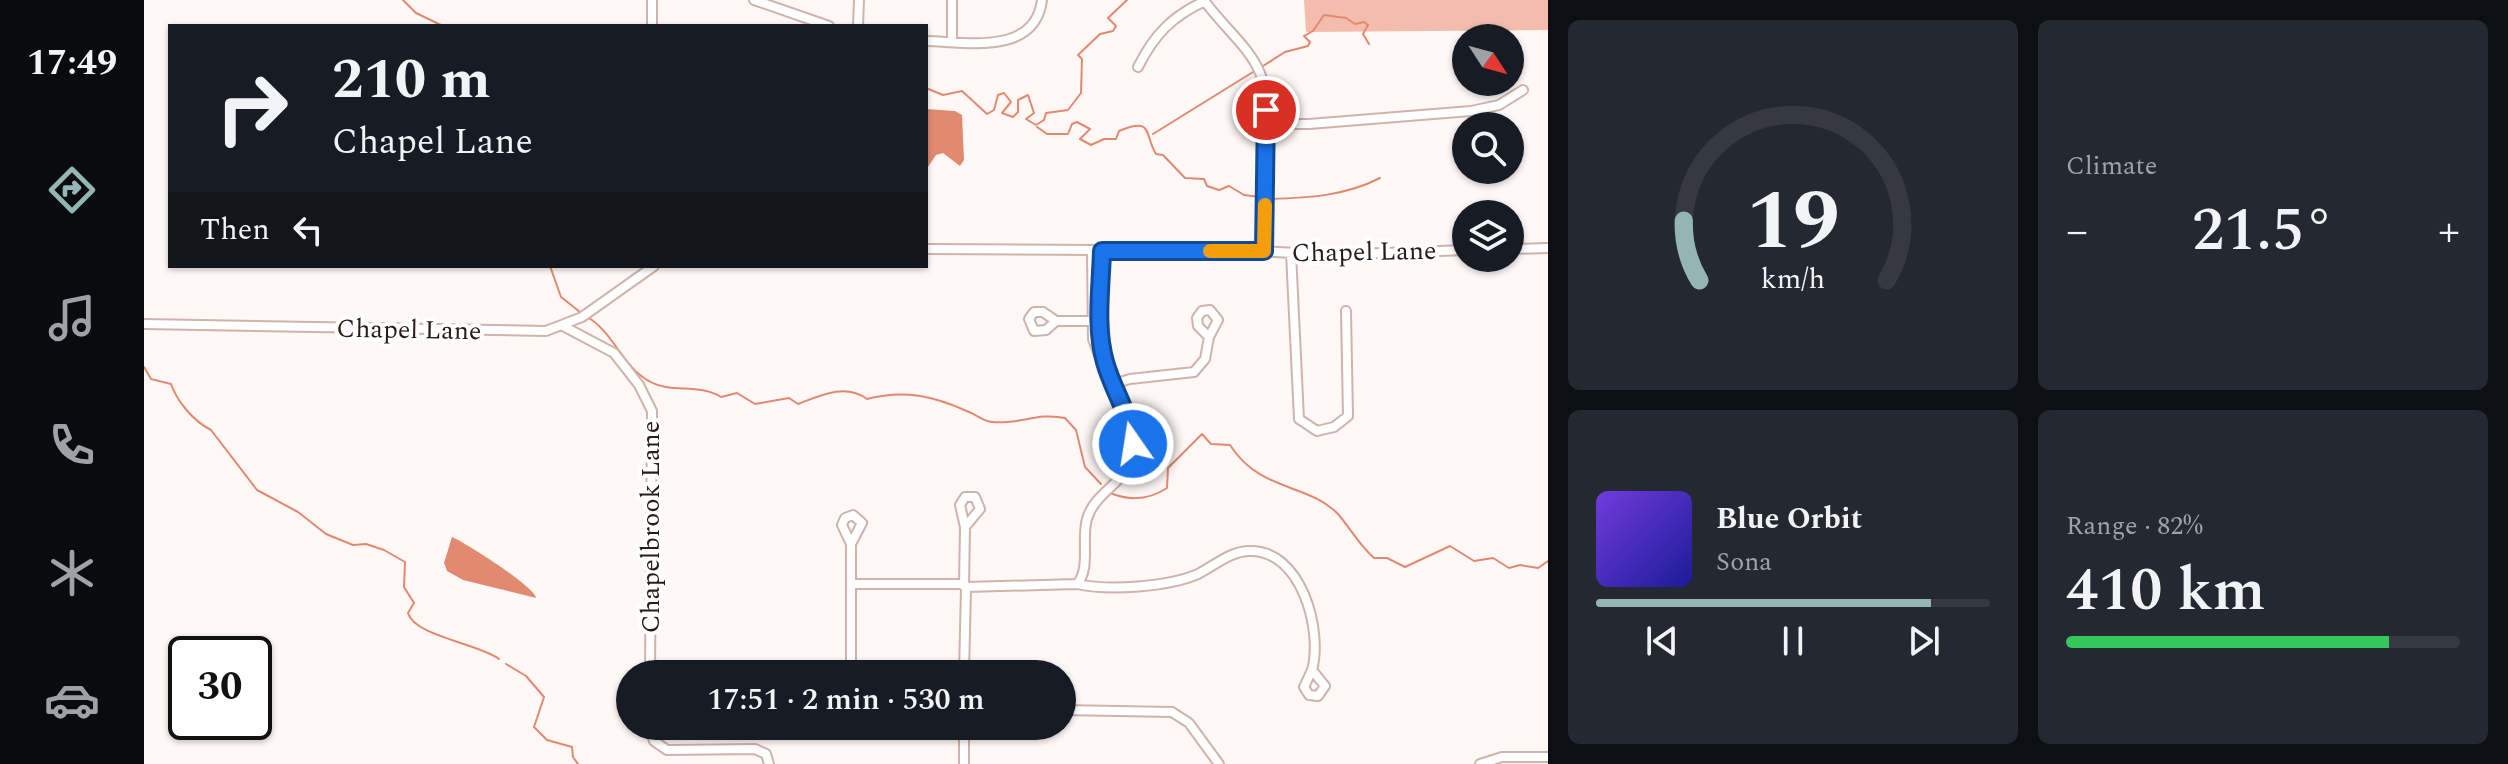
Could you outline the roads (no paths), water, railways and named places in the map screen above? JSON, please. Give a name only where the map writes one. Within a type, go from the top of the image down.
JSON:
[{"type":"street","points":[[652,0],[652,24]]},
{"type":"street","points":[[754,0],[823,24]]},
{"type":"street","points":[[858,24],[859,0]]},
{"type":"street","points":[[952,0],[952,42]]},
{"type":"street","points":[[928,41],[993,42],[1018,37],[1035,21],[1042,0]]},
{"type":"street","points":[[1138,67],[1148,46],[1166,24],[1204,1],[1260,73],[1266,124],[1264,251]]},
{"type":"street","points":[[1266,124],[1309,124],[1471,111],[1499,105],[1513,96]]},
{"type":"street","points":[[1524,249],[1548,248]]},
{"type":"street","name":"Chapel Lane","points":[[928,249],[1264,251],[1358,255],[1452,251]]},
{"type":"street","points":[[1080,580],[1088,514],[1101,495],[1126,471],[1133,451],[1129,421],[1105,365],[1096,321],[1097,251]]},
{"type":"street","points":[[1291,253],[1299,419],[1306,427],[1317,431],[1334,427],[1348,416],[1346,311]]},
{"type":"street","name":"Chapel Lane","points":[[144,324],[517,332],[563,326],[651,268]]},
{"type":"street","points":[[1056,321],[1096,321]]},
{"type":"street","name":"Chapelbrook Lane","points":[[563,326],[614,353],[639,385],[652,411],[650,660]]},
{"type":"street","points":[[1113,384],[1130,379],[1194,372],[1205,359],[1209,337]]},
{"type":"street","points":[[964,660],[965,527]]},
{"type":"street","points":[[851,544],[851,660]]},
{"type":"street","points":[[963,594],[970,586],[1080,580],[1117,585],[1175,582],[1236,553],[1266,553],[1285,567],[1304,594],[1313,634],[1312,670]]},
{"type":"street","points":[[852,584],[964,584]]},
{"type":"street","points":[[1076,710],[1172,712],[1189,723],[1219,764]]},
{"type":"street","points":[[654,740],[667,750],[755,749],[766,754],[769,764]]},
{"type":"street","points":[[964,740],[964,764]]},
{"type":"street","points":[[1480,764],[1502,757],[1548,757]]},
{"type":"waterway","points":[[403,0],[416,13],[439,24]]},
{"type":"waterway","points":[[928,89],[943,95],[962,91],[987,114],[994,110],[998,95],[1004,93],[1011,102],[1002,113],[1013,117],[1018,112],[1018,100],[1028,95],[1034,113],[1026,119],[1036,125],[1044,120],[1046,113],[1068,110],[1081,93],[1082,59],[1078,55],[1100,34],[1113,31],[1116,26],[1108,18],[1127,0]]},
{"type":"waterway","points":[[1263,66],[1285,52],[1308,46],[1310,42],[1304,36],[1313,31],[1324,15],[1346,18],[1355,24],[1364,22],[1368,25],[1363,34],[1369,44]]},
{"type":"waterway","points":[[1153,134],[1253,72]]},
{"type":"waterway","points":[[1037,127],[1047,134],[1068,134],[1072,124],[1077,122],[1090,129],[1080,139],[1091,145],[1104,139],[1116,139],[1119,131],[1130,127],[1143,127],[1156,154],[1163,155],[1185,178],[1204,179],[1207,186],[1219,190],[1229,186],[1244,195],[1260,197]]},
{"type":"waterway","points":[[1269,199],[1340,192],[1380,178]]},
{"type":"waterway","points":[[551,268],[561,297],[580,312]]},
{"type":"waterway","points":[[589,318],[632,368],[649,381],[666,387],[703,390],[721,397],[737,393],[755,404],[789,398],[798,404],[842,391],[867,399],[906,394],[944,402],[992,422],[1065,418],[1076,430],[1085,467],[1101,484]]},
{"type":"waterway","points":[[144,367],[151,379],[171,384],[186,410],[211,430],[257,490],[298,512],[326,534],[353,545],[366,544],[384,550],[405,562],[404,587],[414,603],[408,613],[413,621],[434,634],[499,659]]},
{"type":"waterway","points":[[1110,493],[1139,498],[1167,488],[1168,468],[1202,434],[1211,444],[1230,445],[1242,460],[1269,479],[1326,504],[1374,558],[1387,558],[1405,567],[1450,546],[1474,561],[1493,558],[1509,568],[1520,565],[1538,568],[1548,561]]},
{"type":"waterway","points":[[506,664],[526,676],[544,697],[534,727],[547,740],[572,747],[578,764]]}]
